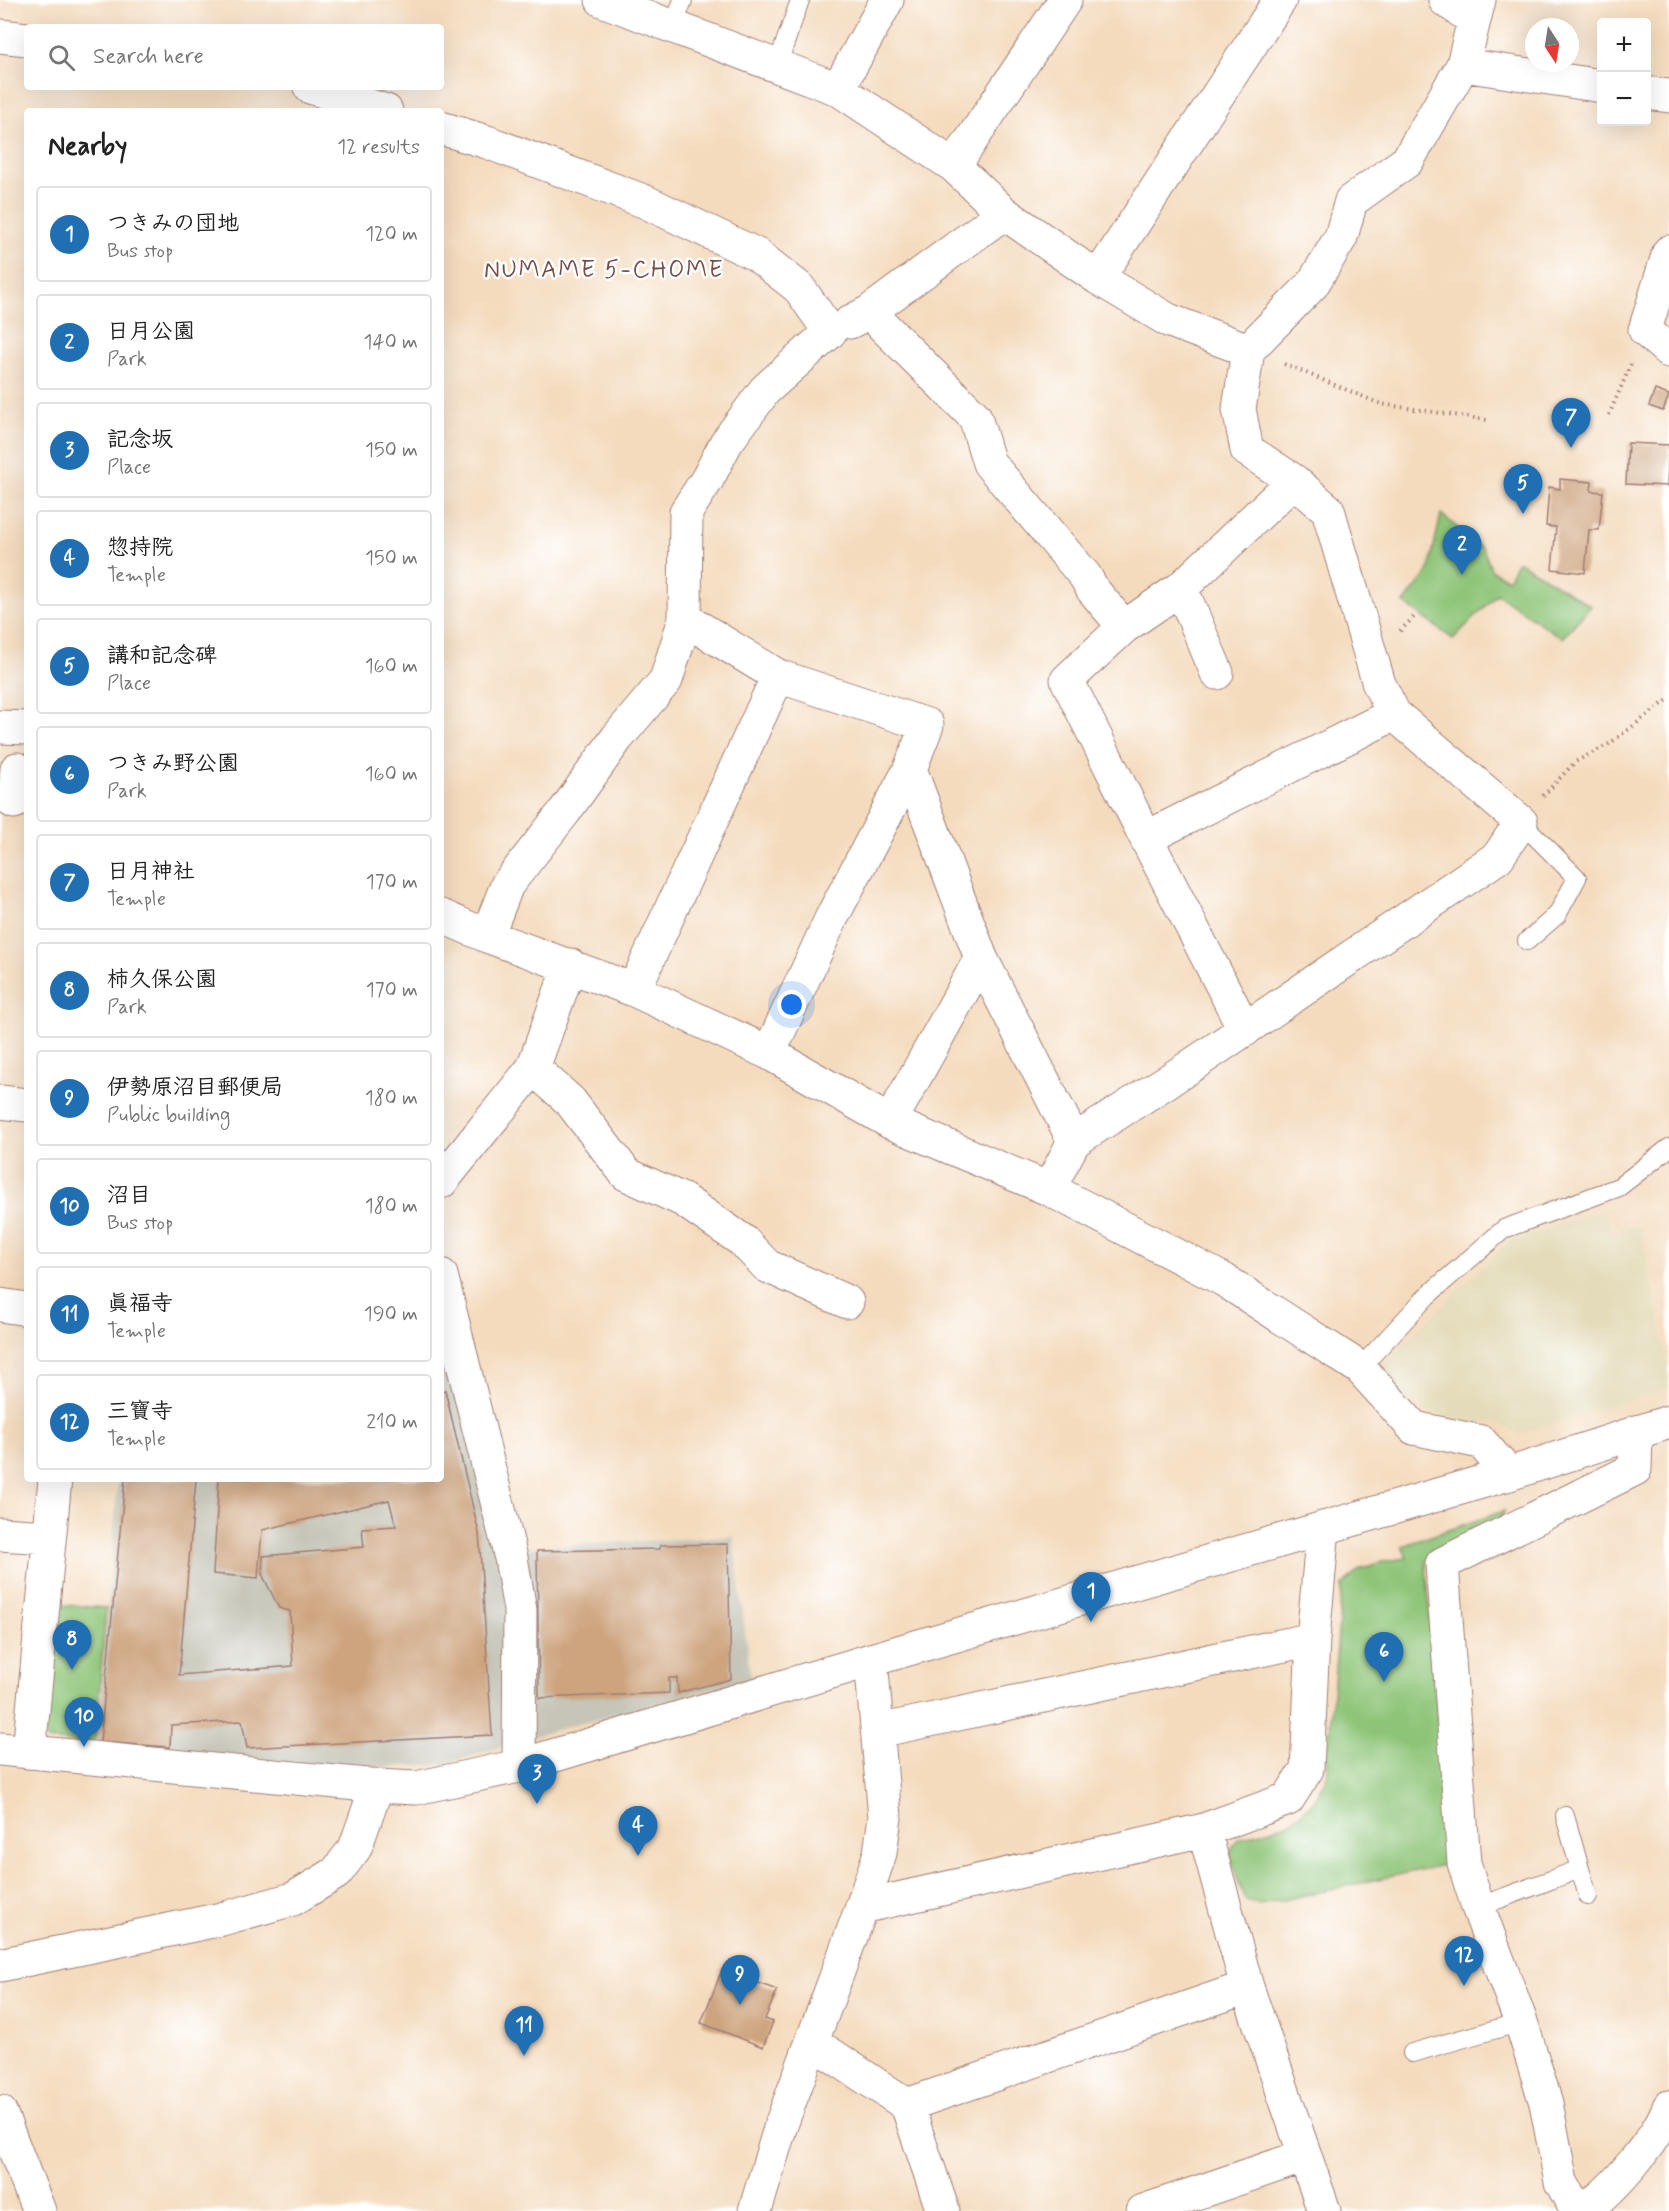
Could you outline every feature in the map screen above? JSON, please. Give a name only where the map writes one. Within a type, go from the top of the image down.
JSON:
[{"type":"street","points":[[602,0],[678,13],[777,66],[838,89],[954,166],[1004,213],[1098,278],[1168,320],[1248,350]]},
{"type":"street","points":[[838,89],[887,0]]},
{"type":"street","points":[[954,166],[1065,0]]},
{"type":"street","points":[[1098,278],[1280,0]]},
{"type":"street","points":[[1049,1190],[1074,1141],[1245,1030],[1498,857],[1521,822],[1394,714],[1379,684],[1328,510],[1294,481],[1247,450],[1239,409],[1248,350],[1312,285],[1341,237],[1351,201],[1407,161],[1463,65],[1476,10],[1445,0]]},
{"type":"street","points":[[0,36],[24,39]]},
{"type":"street","points":[[1463,65],[1597,85]]},
{"type":"street","points":[[320,90],[377,108]]},
{"type":"street","points":[[1651,94],[1669,96]]},
{"type":"street","points":[[444,129],[487,142],[646,202],[758,255],[799,288],[830,332]]},
{"type":"street","points":[[487,936],[507,885],[565,811],[617,738],[666,680],[685,619],[686,512],[708,478],[726,443],[765,390],[830,332],[869,312],[1004,213]]},
{"type":"street","points":[[1669,252],[1645,330],[1669,351]]},
{"type":"street","points":[[869,312],[975,417],[997,492],[1085,576],[1084,596],[1124,627]]},
{"type":"street","points":[[1245,1030],[1068,680],[1124,627],[1181,588],[1294,481]]},
{"type":"street","points":[[1181,588],[1217,673]]},
{"type":"street","points":[[685,619],[778,676],[927,725],[910,769],[832,917],[769,1053]]},
{"type":"street","points":[[634,990],[778,676]]},
{"type":"street","points":[[1146,838],[1394,714]]},
{"type":"street","points":[[0,727],[24,728]]},
{"type":"street","points":[[910,769],[981,958],[1074,1141]]},
{"type":"street","points":[[444,917],[487,936],[634,990],[769,1053],[890,1122],[1049,1190],[1224,1280],[1360,1368],[1414,1428],[1481,1442],[1509,1474]]},
{"type":"street","points":[[890,1122],[981,958]]},
{"type":"street","points":[[444,1178],[533,1068],[570,965]]},
{"type":"street","points":[[533,1068],[570,1101],[626,1174],[683,1200],[743,1241],[766,1266],[848,1302]]},
{"type":"street","points":[[0,1102],[24,1105]]},
{"type":"street","points":[[444,1287],[511,1558],[520,1610],[519,1766]]},
{"type":"street","points":[[0,1305],[24,1308]]},
{"type":"street","points":[[55,1482],[15,1750],[416,1788],[519,1766],[871,1660],[1509,1474],[1669,1422]]},
{"type":"street","points":[[1577,2211],[1561,2182],[1546,2103],[1521,2022],[1464,1863],[1442,1564],[1635,1469],[1636,1432]]},
{"type":"street","points":[[862,1907],[1204,1830],[1288,1799],[1307,1769],[1313,1639],[1323,1528]]},
{"type":"street","points":[[0,1534],[48,1537]]},
{"type":"street","points":[[878,1731],[1313,1639]]},
{"type":"street","points":[[755,2211],[781,2125],[862,1907],[880,1852],[885,1817],[871,1660]]},
{"type":"street","points":[[0,1965],[222,1919],[293,1899],[336,1873],[355,1848],[377,1786]]},
{"type":"street","points":[[1204,1830],[1247,1987],[1324,2211]]},
{"type":"street","points":[[907,2105],[1247,1987]]},
{"type":"street","points":[[812,2043],[907,2105],[943,2211]]},
{"type":"street","points":[[1582,2211],[1592,2205],[1636,2160],[1664,2120],[1669,2108]]},
{"type":"street","points":[[0,2112],[10,2166],[39,2211]]},
{"type":"street","points":[[1143,2211],[1305,2156]]},
{"type":"lane","points":[[777,66],[800,0]]},
{"type":"lane","points":[[1521,822],[1577,878],[1557,915],[1527,941]]},
{"type":"lane","points":[[1360,1368],[1427,1296],[1504,1229],[1619,1187],[1669,1148]]},
{"type":"lane","points":[[1565,1816],[1588,1896]]},
{"type":"lane","points":[[1478,1907],[1580,1869]]},
{"type":"lane","points":[[1412,2053],[1521,2022]]},
{"type":"path","points":[[1248,350],[1381,404],[1487,420]]},
{"type":"path","points":[[1610,415],[1628,372]]},
{"type":"path","points":[[1521,822],[1575,762],[1609,744],[1669,699]]},
{"type":"shaded area","points":[[1605,1210],[1612,1232],[1640,1226],[1669,1369],[1669,1389],[1519,1434],[1496,1422],[1479,1424],[1455,1421],[1413,1405],[1378,1369],[1510,1240]]},
{"type":"shaded area","points":[[449,1354],[500,1549],[733,1536],[751,1679],[552,1731],[445,1764],[371,1768],[97,1747],[118,1482],[444,1482],[444,1356]]},
{"type":"green space","points":[[1441,514],[1483,549],[1492,571],[1508,579],[1518,561],[1591,606],[1562,638],[1497,594],[1453,639],[1404,603],[1429,570]]},
{"type":"green space","points":[[1504,1511],[1502,1518],[1426,1562],[1448,1864],[1260,1905],[1244,1899],[1229,1853],[1238,1839],[1290,1823],[1313,1802],[1326,1778],[1342,1586],[1360,1569],[1386,1561],[1407,1558],[1402,1546]]},
{"type":"green space","points":[[49,1604],[106,1608],[95,1744],[46,1740]]},
{"type":"building","points":[[1655,390],[1669,395],[1663,411],[1649,406]]},
{"type":"building","points":[[1628,443],[1669,445],[1667,486],[1626,484]]},
{"type":"building","points":[[1560,479],[1592,482],[1591,491],[1603,492],[1599,530],[1589,530],[1585,573],[1552,569],[1556,527],[1546,526],[1549,487],[1560,489]]},
{"type":"building","points":[[444,1390],[479,1533],[492,1735],[247,1748],[242,1721],[171,1725],[170,1747],[100,1742],[125,1482],[196,1482],[179,1675],[293,1666],[290,1611],[279,1608],[262,1574],[263,1556],[364,1547],[362,1528],[396,1526],[389,1500],[262,1530],[258,1578],[213,1574],[219,1482],[444,1482]]},
{"type":"building","points":[[728,1544],[731,1679],[678,1693],[677,1678],[669,1678],[669,1693],[539,1698],[537,1551],[660,1549],[660,1545]]},
{"type":"building","points":[[722,1970],[777,1990],[765,2019],[773,2022],[763,2047],[701,2023]]},
{"type":"place","name":"日月神社","points":[[1571,448]]},
{"type":"place","name":"講和記念碑","points":[[1523,514]]},
{"type":"place","name":"日月公園","points":[[1462,575]]},
{"type":"place","name":"つきみの団地","points":[[1091,1622]]},
{"type":"place","name":"柿久保公園","points":[[72,1670]]},
{"type":"place","name":"つきみ野公園","points":[[1384,1682]]},
{"type":"place","name":"沼目","points":[[84,1747]]},
{"type":"place","name":"記念坂","points":[[537,1804]]},
{"type":"place","name":"惣持院","points":[[638,1856]]},
{"type":"place","name":"三寶寺","points":[[1464,1986]]},
{"type":"place","name":"伊勢原沼目郵便局","points":[[740,2005]]},
{"type":"place","name":"眞福寺","points":[[524,2056]]},
{"type":"district","name":"NUMAME 5-CHOME","points":[[604,269]]}]
